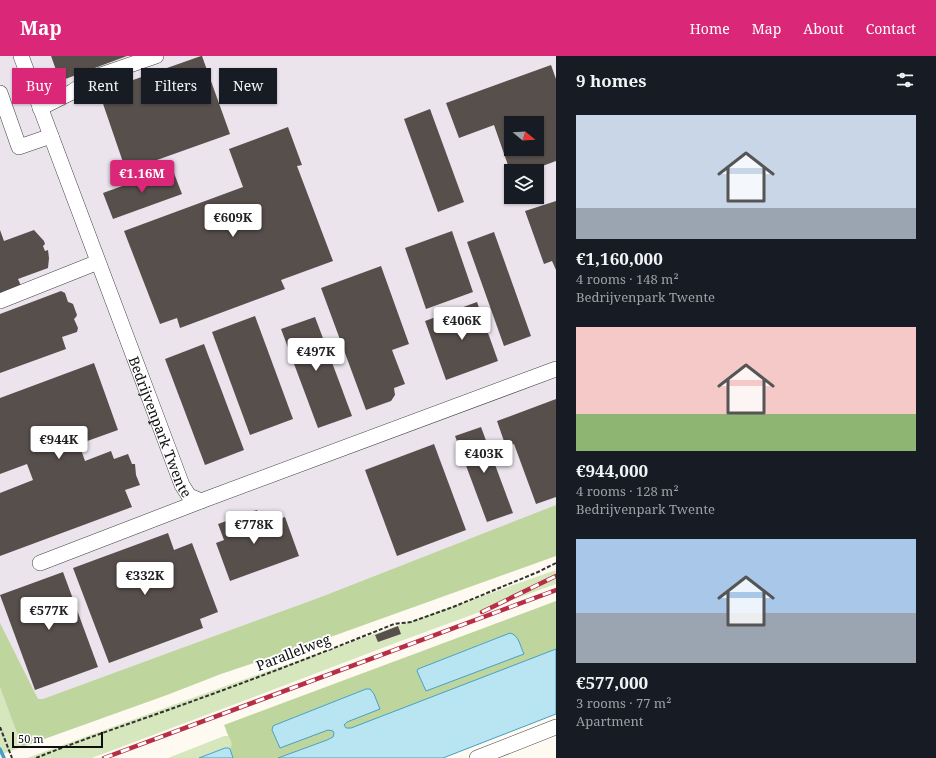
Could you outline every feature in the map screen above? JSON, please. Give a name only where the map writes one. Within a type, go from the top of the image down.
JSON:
[{"type":"street","name":"Bedrijvenpark Twente","points":[[21,56],[182,485],[189,496],[201,501],[556,369]]},
{"type":"street","points":[[40,108],[72,92],[92,78],[156,56]]},
{"type":"street","points":[[0,93],[19,147],[51,136]]},
{"type":"street","points":[[0,301],[98,262]]},
{"type":"street","points":[[40,563],[201,501]]},
{"type":"street","points":[[477,758],[556,727]]},
{"type":"path","name":"Parallelweg","points":[[36,758],[208,695],[394,624],[411,622],[454,607],[556,563]]},
{"type":"path","points":[[0,727],[12,758]]},
{"type":"shaded area","points":[[0,56],[556,56],[556,516],[0,726]]},
{"type":"green space","points":[[556,505],[556,556],[336,635],[221,674],[22,747],[0,687],[0,623],[38,699],[43,699],[321,597]]},
{"type":"green space","points":[[556,570],[556,584],[92,758],[27,758],[231,684]]},
{"type":"green space","points":[[556,601],[556,649],[352,728],[348,729],[344,725],[366,689],[275,725],[273,726],[272,730],[333,731],[333,737],[327,740],[278,758],[233,758],[230,749],[231,742],[224,725]],"holes":[[[499,637],[523,654],[426,691],[418,669]]]},
{"type":"green space","points":[[0,687],[22,747],[0,755]]},
{"type":"green space","points":[[224,736],[229,736],[231,739],[232,744],[230,749],[225,748],[199,758],[168,758]]},
{"type":"water","points":[[510,633],[513,634],[519,641],[524,654],[426,691],[417,671],[418,669]]},
{"type":"water","points":[[556,649],[556,714],[443,758],[278,758],[327,740],[333,737],[334,733],[333,731],[328,730],[280,748],[272,730],[273,726],[366,689],[370,689],[374,694],[380,709],[347,722],[344,725],[346,728],[351,728]]},
{"type":"water","points":[[225,748],[230,749],[233,758],[199,758]]},
{"type":"building","points":[[51,56],[127,56],[95,68],[74,68],[74,76],[66,79],[66,68],[55,68]]},
{"type":"building","points":[[202,56],[206,68],[167,68]]},
{"type":"building","points":[[551,65],[556,79],[556,161],[544,165],[544,164],[508,164],[505,156],[544,156],[544,116],[504,116],[504,154],[494,125],[459,138],[446,103]]},
{"type":"building","points":[[141,77],[141,104],[211,104],[211,81],[230,134],[126,171],[103,104],[133,104],[133,80]]},
{"type":"building","points":[[430,109],[464,202],[438,212],[404,119]]},
{"type":"building","points":[[288,127],[302,165],[297,166],[333,261],[281,280],[285,289],[180,328],[177,318],[160,324],[124,231],[243,187],[229,149]]},
{"type":"building","points":[[172,168],[182,194],[113,219],[103,193]]},
{"type":"building","points":[[556,201],[556,270],[552,261],[544,264],[525,211]]},
{"type":"building","points":[[0,230],[4,241],[34,230],[44,241],[45,244],[43,246],[45,251],[48,250],[49,258],[48,268],[18,279],[22,288],[0,296]]},
{"type":"building","points":[[452,231],[473,292],[426,309],[405,248]]},
{"type":"building","points":[[494,232],[531,336],[504,346],[467,242]]},
{"type":"building","points":[[381,266],[409,344],[392,350],[405,384],[394,388],[395,395],[391,401],[366,410],[321,288]]},
{"type":"building","points":[[61,291],[65,293],[68,302],[73,304],[77,315],[74,319],[78,328],[77,332],[62,337],[66,349],[0,373],[0,314]]},
{"type":"building","points":[[477,302],[498,361],[446,380],[425,321]]},
{"type":"building","points":[[255,316],[293,419],[250,435],[212,332]]},
{"type":"building","points":[[315,317],[352,416],[318,428],[281,329]]},
{"type":"building","points":[[204,344],[244,450],[205,465],[165,359]]},
{"type":"building","points":[[94,363],[118,430],[79,444],[85,461],[111,451],[114,459],[128,454],[132,464],[135,464],[136,475],[140,485],[125,490],[132,507],[0,556],[0,493],[33,480],[27,464],[0,474],[0,398]]},
{"type":"building","points":[[556,399],[556,497],[536,504],[514,444],[506,447],[497,421]]},
{"type":"building","points":[[481,427],[513,513],[487,522],[455,436]]},
{"type":"building","points":[[434,444],[466,530],[397,556],[365,470]]},
{"type":"building","points":[[257,510],[263,526],[285,517],[299,556],[230,581],[216,543],[224,540],[218,524]]},
{"type":"building","points":[[168,533],[174,550],[192,543],[218,612],[200,619],[203,628],[109,663],[73,568]]},
{"type":"building","points":[[63,572],[98,667],[35,690],[0,595]]},
{"type":"building","points":[[398,626],[401,634],[378,642],[375,635]]},
{"type":"waterway","points":[[0,749],[4,758]]},
{"type":"railway","points":[[482,612],[556,576]]},
{"type":"railway","points":[[104,758],[556,590]]}]
